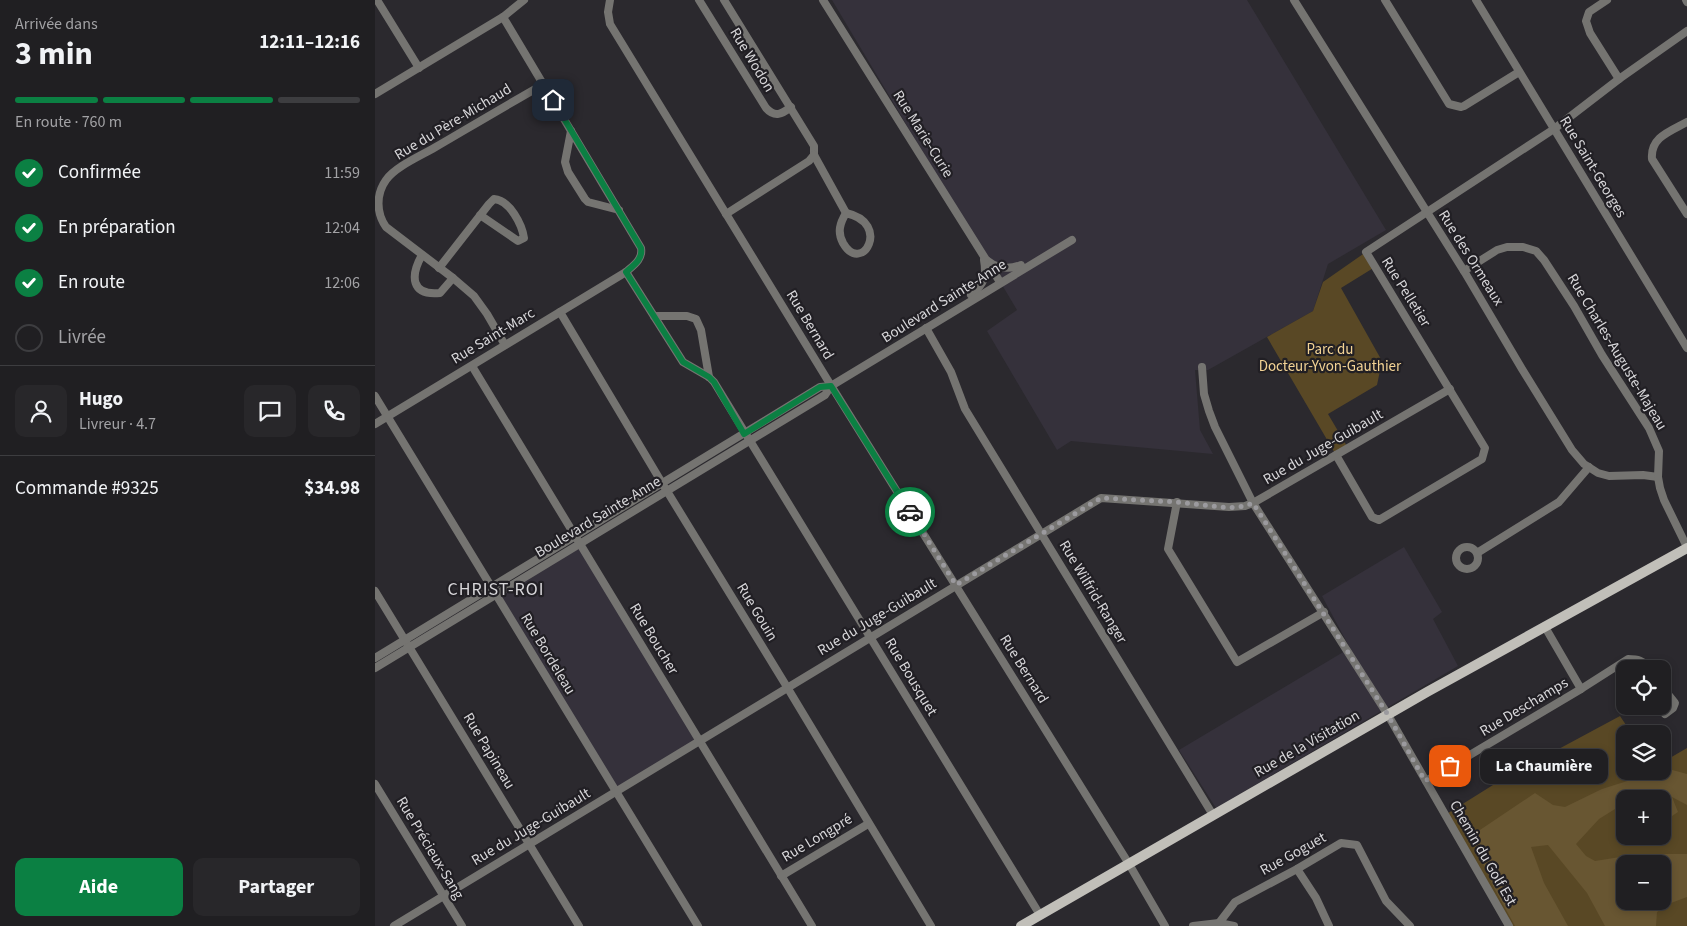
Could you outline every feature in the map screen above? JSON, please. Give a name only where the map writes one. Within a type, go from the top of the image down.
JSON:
[{"type":"main road","name":"Rue de la Visitation","points":[[1021,926],[1388,715],[1687,547]]},
{"type":"street","points":[[377,0],[419,68]]},
{"type":"street","points":[[375,94],[503,17],[524,0]]},
{"type":"street","name":"Rue Bernard","points":[[610,0],[608,12],[610,24],[831,386],[1129,864],[1165,926]]},
{"type":"street","name":"Rue Wodon","points":[[699,0],[766,108],[774,114],[781,115],[791,107]]},
{"type":"street","name":"Rue Wodon","points":[[724,0],[814,146],[814,155],[846,213]]},
{"type":"street","name":"Rue Marie-Curie","points":[[823,0],[1000,282]]},
{"type":"street","name":"Rue des Ormeaux","points":[[1294,0],[1464,271],[1572,450],[1597,473],[1609,476],[1643,475],[1658,477]]},
{"type":"street","points":[[1385,0],[1449,104],[1464,106],[1519,72]]},
{"type":"street","name":"Rue Saint-Georges","points":[[1476,0],[1687,348]]},
{"type":"street","points":[[1607,0],[1589,12],[1586,21],[1590,33],[1619,79]]},
{"type":"street","points":[[503,17],[641,248],[642,253],[639,260],[626,272]]},
{"type":"street","name":"Rue Pelletier","points":[[1336,455],[1372,518],[1379,520],[1482,459],[1485,448],[1366,252],[1554,130],[1619,79],[1687,31]]},
{"type":"street","name":"Rue du Père-Michaud","points":[[505,345],[478,302],[453,278],[386,227],[381,220],[378,203],[380,192],[390,175],[544,84]]},
{"type":"street","points":[[1687,122],[1657,139],[1651,150],[1652,159],[1684,203],[1687,214]]},
{"type":"street","points":[[571,131],[564,159],[568,172],[585,199],[595,205],[619,210]]},
{"type":"street","points":[[726,214],[809,161],[814,155]]},
{"type":"street","points":[[439,268],[480,215],[494,199],[500,200],[511,210],[523,231],[524,238],[518,241],[512,238],[480,215]]},
{"type":"street","points":[[846,213],[854,215],[861,220],[871,232],[871,242],[867,250],[853,253],[840,235],[840,223],[846,213]]},
{"type":"street","name":"Boulevard Sainte-Anne","points":[[375,668],[825,395],[831,386],[1025,266],[1072,240]]},
{"type":"street","name":"Rue Charles-Auguste-Majeau","points":[[1464,271],[1497,250],[1507,247],[1523,247],[1536,251],[1544,260],[1649,428],[1659,451],[1658,477],[1664,500],[1687,547]]},
{"type":"street","points":[[961,306],[978,290],[984,280],[984,260],[979,249]]},
{"type":"street","points":[[421,255],[416,265],[414,277],[415,283],[420,289],[428,294],[443,291],[453,278]]},
{"type":"street","points":[[983,257],[999,267],[1014,268],[1021,264],[1025,266]]},
{"type":"street","name":"Rue Saint-Marc","points":[[375,424],[626,272]]},
{"type":"street","name":"Rue Bousquet","points":[[626,272],[683,362],[714,382],[744,434],[871,637],[1040,915]]},
{"type":"street","name":"Rue Gouin","points":[[560,312],[661,483],[931,926]]},
{"type":"street","name":"Rue Bousquet","points":[[653,316],[687,316],[695,319],[701,330],[709,377]]},
{"type":"street","name":"Rue Wilfrid-Ranger","points":[[927,328],[951,372],[965,409],[1213,815]]},
{"type":"street","name":"Rue Boucher","points":[[471,366],[812,926]]},
{"type":"street","name":"Chemin du Golf Est","points":[[1202,367],[1204,394],[1212,419],[1253,503],[1388,715],[1509,926]]},
{"type":"street","name":"Boulevard Sainte-Anne","points":[[375,658],[820,387],[831,386]]},
{"type":"street","name":"Rue du Juge-Guibault","points":[[394,926],[1101,498],[1177,502],[1229,508],[1245,506],[1450,389]]},
{"type":"street","name":"Rue Bordeleau","points":[[375,396],[698,926]]},
{"type":"street","points":[[1477,553],[1559,502],[1589,467]]},
{"type":"street","points":[[1177,502],[1168,549],[1237,662],[1324,612]]},
{"type":"street","name":"Rue Papineau","points":[[375,591],[579,926]]},
{"type":"street","points":[[1545,627],[1581,689]]},
{"type":"street","name":"Rue Deschamps","points":[[1626,660],[1639,660]]},
{"type":"street","name":"Rue Deschamps","points":[[1425,781],[1616,667]]},
{"type":"street","points":[[1671,698],[1675,703],[1671,710]]},
{"type":"street","name":"Rue Précieux-Sang","points":[[375,784],[462,926]]},
{"type":"street","name":"Rue Longpré","points":[[781,876],[868,824]]},
{"type":"street","name":"Rue Goguet","points":[[1219,923],[1235,902],[1341,843],[1357,845],[1386,901],[1410,926]]},
{"type":"street","points":[[1297,869],[1316,898],[1329,926]]},
{"type":"street","points":[[1193,926],[1219,923],[1234,926]]},
{"type":"shaded area","points":[[832,0],[1247,0],[1386,230],[1328,264],[1313,311],[1208,370],[1195,370],[1200,430],[1213,454],[1071,441],[1057,450],[987,331],[1017,310]]},
{"type":"shaded area","points":[[580,544],[700,741],[616,791],[496,595]]},
{"type":"shaded area","points":[[1404,547],[1442,612],[1433,619],[1458,666],[1216,808],[1179,750],[1350,648],[1322,596]]},
{"type":"shaded area","points":[[1671,770],[1687,774],[1687,805],[1672,797],[1678,812],[1671,817],[1671,790],[1616,790],[1616,812],[1615,809],[1599,819],[1576,844],[1586,856],[1595,861],[1616,858],[1616,910],[1660,910],[1657,912],[1656,926],[1605,926],[1587,893],[1548,845],[1531,847],[1544,883],[1568,926],[1515,926],[1493,886],[1471,836],[1535,793],[1553,805],[1565,807],[1602,789],[1630,780],[1671,780]]},
{"type":"shaded area","points":[[1687,854],[1687,897],[1671,903],[1671,855],[1633,855]]},
{"type":"green space","name":"Parc du Docteur-Yvon-Gauthier","points":[[1366,252],[1375,267],[1341,288],[1382,361],[1377,385],[1328,414],[1348,448],[1336,455],[1267,337],[1313,311],[1323,282]]},
{"type":"green space","points":[[1620,716],[1626,725],[1616,725],[1616,780],[1671,780],[1671,757],[1687,748],[1687,926],[1508,926],[1445,815],[1501,780]]},
{"type":"way so far","points":[[910,512],[956,585],[1101,498],[1177,502],[1229,508],[1253,503],[1388,715],[1425,781],[1450,766]]},
{"type":"place","name":"La Chaumière","points":[[1450,766]]},
{"type":"district","name":"CHRIST-ROI","points":[[496,589]]},
{"type":"route","points":[[553,100],[641,248],[642,253],[639,260],[626,272],[683,362],[714,382],[744,434],[820,387],[831,386],[910,512]]}]
